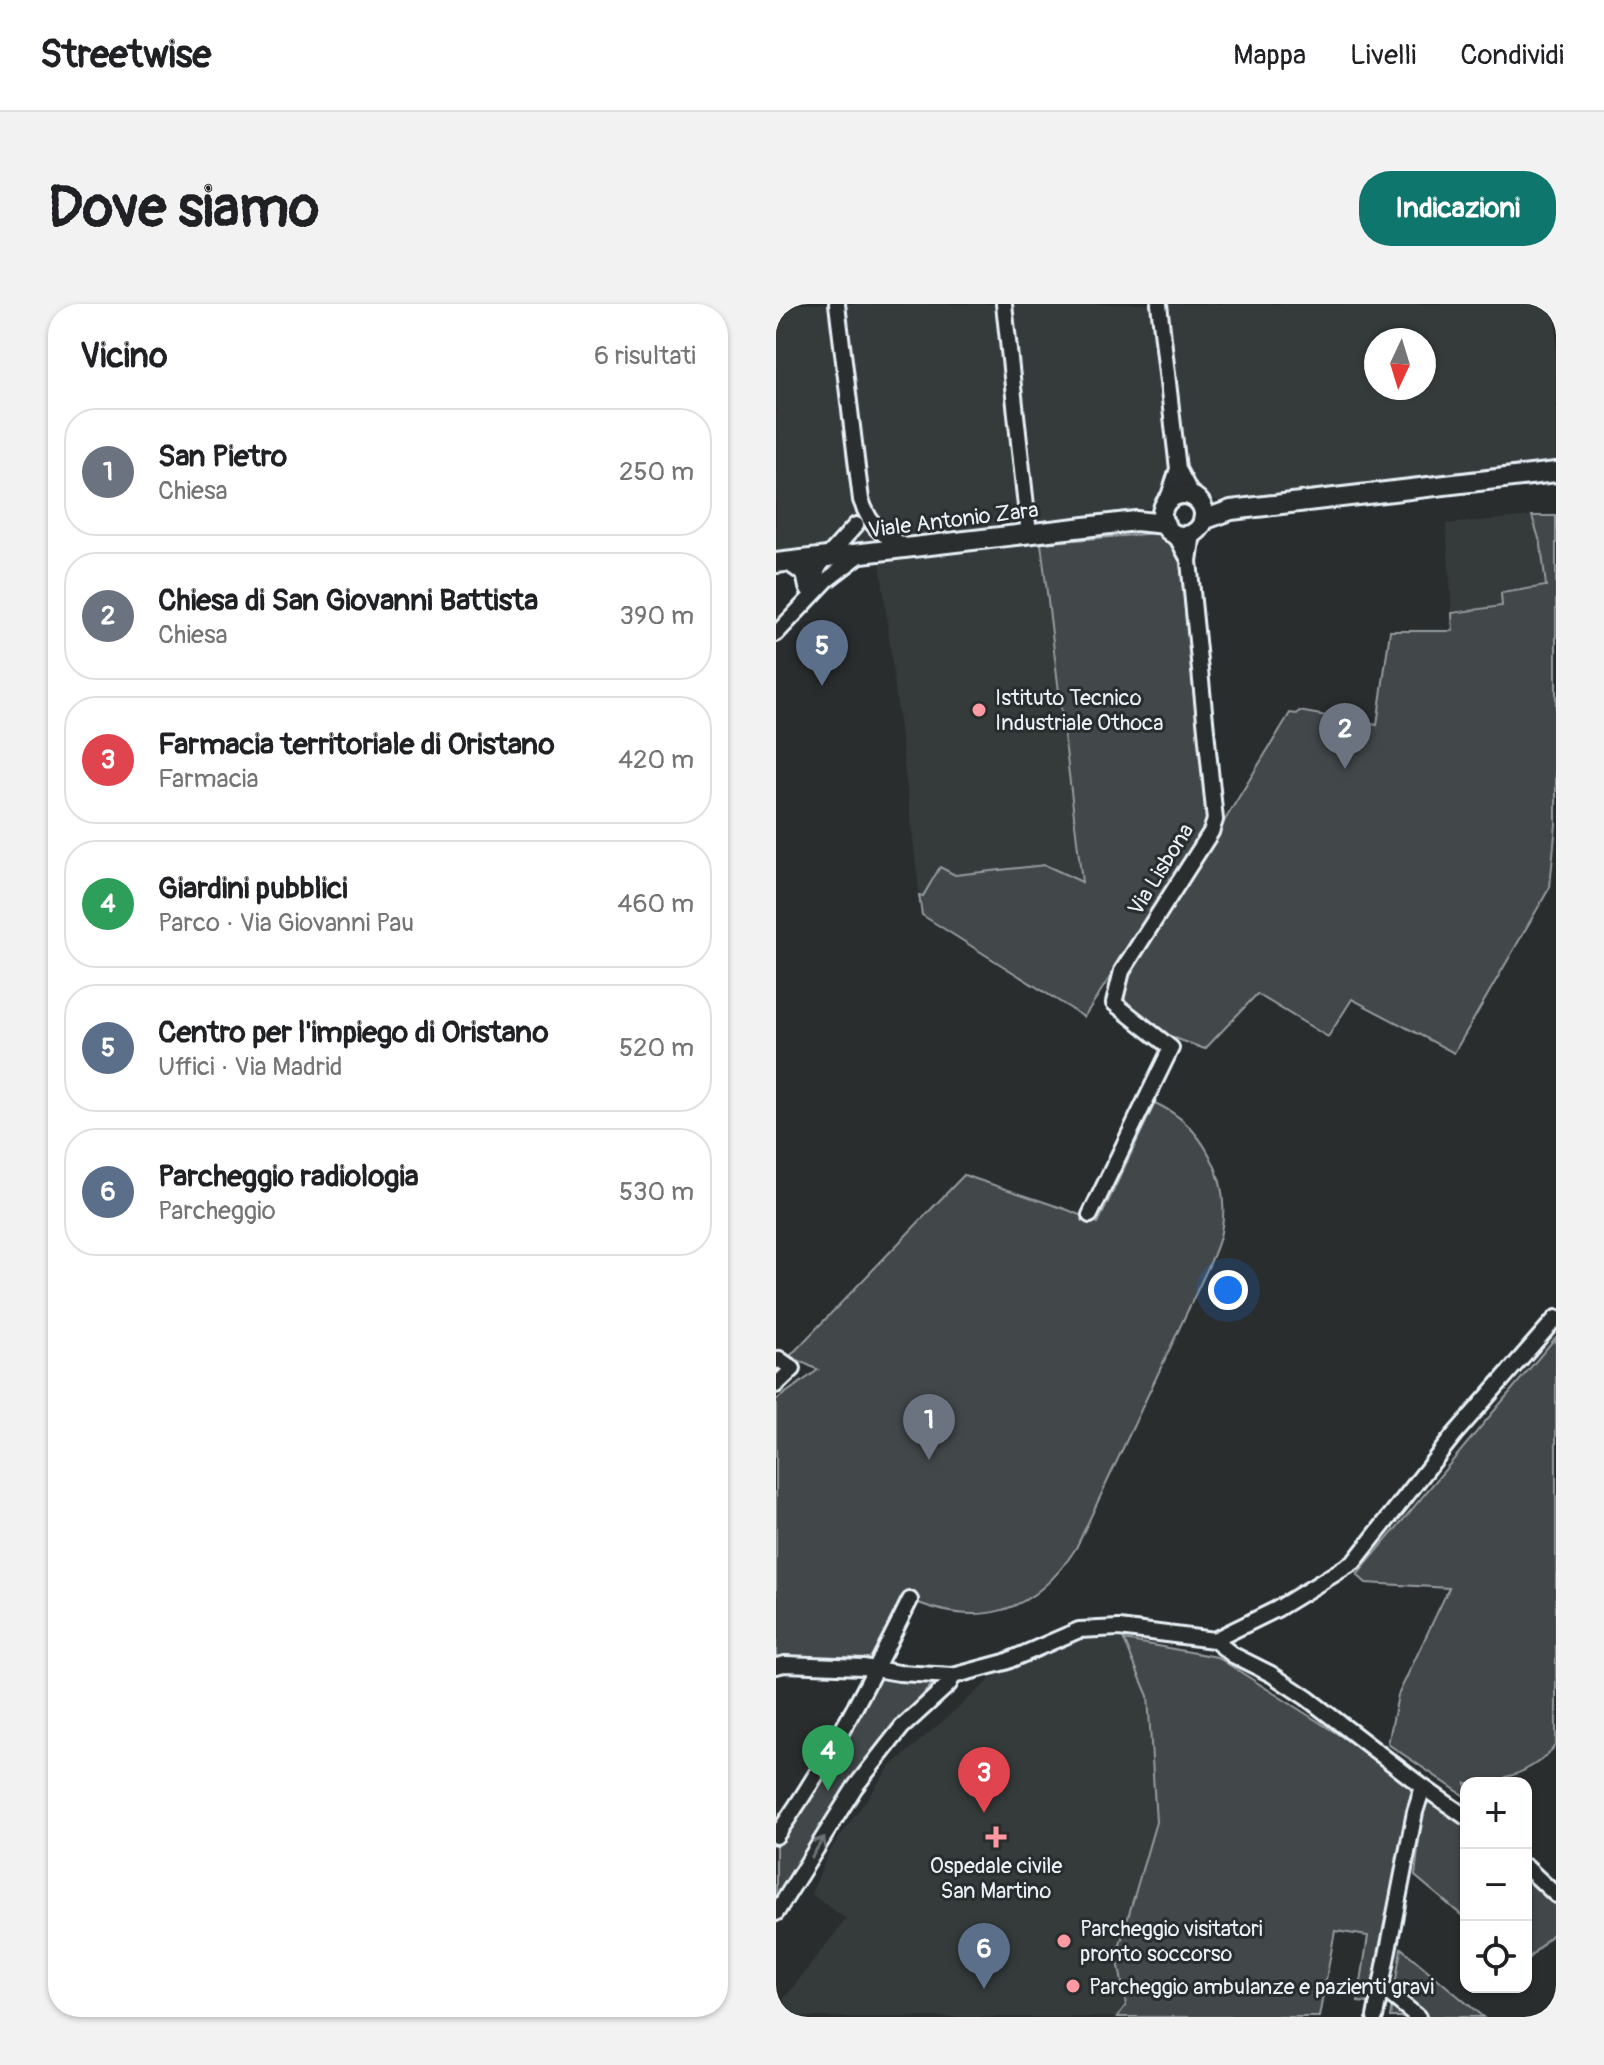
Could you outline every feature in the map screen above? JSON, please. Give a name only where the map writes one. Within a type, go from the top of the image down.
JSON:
[{"type":"main road","points":[[1182,516],[1556,472]]},
{"type":"main road","name":"Viale Antonio Zara","points":[[783,563],[1182,516]]},
{"type":"main road","points":[[783,563],[806,573],[809,587]]},
{"type":"street","points":[[837,304],[861,500],[870,522],[878,531],[909,548]]},
{"type":"street","points":[[1004,304],[1029,534]]},
{"type":"street","points":[[1159,304],[1182,516]]},
{"type":"street","name":"Via Lisbona","points":[[1090,1215],[1171,1048],[1114,1003],[1122,971],[1211,832],[1215,820],[1178,469]]},
{"type":"street","points":[[776,634],[827,580],[864,554],[856,525],[861,500]]},
{"type":"street","points":[[802,605],[827,556],[840,546],[856,525]]},
{"type":"street","points":[[1214,1640],[1277,1609],[1354,1562],[1454,1435],[1556,1318]]},
{"type":"street","points":[[776,1361],[779,1359],[793,1369],[776,1385]]},
{"type":"street","points":[[776,1836],[824,1762],[877,1669],[910,1600]]},
{"type":"street","points":[[776,1666],[800,1664],[953,1676],[1005,1662],[1079,1630],[1119,1628],[1214,1640],[1233,1655],[1271,1674],[1307,1698],[1460,1813]]},
{"type":"street","points":[[776,1913],[855,1787],[902,1727],[949,1684],[953,1676]]},
{"type":"street","points":[[1375,2017],[1415,1812],[1423,1787]]},
{"type":"street","points":[[1532,1873],[1556,1895]]},
{"type":"street","points":[[1381,1987],[1418,2017]]},
{"type":"shaded area","points":[[776,304],[1556,304],[1556,461],[776,551]]},
{"type":"shaded area","points":[[1532,516],[1541,545],[1546,586],[1501,593],[1502,606],[1452,613],[1446,524]]},
{"type":"shaded area","points":[[1532,516],[1556,516],[1556,824],[1550,887],[1454,1053],[1352,999],[1328,1037],[1257,994],[1205,1049],[1172,1037],[1118,996],[1290,713],[1297,714],[1299,711],[1377,725],[1390,631],[1453,631],[1452,613],[1502,606],[1501,593],[1546,586],[1541,545]]},
{"type":"shaded area","points":[[1157,533],[1169,541],[1180,562],[1208,826],[1084,1017],[922,915],[919,895],[923,896],[940,867],[955,875],[1045,865],[1082,882],[1041,543]]},
{"type":"shaded area","name":"Istituto Tecnico Industriale Othoca","points":[[1041,543],[1095,999],[1084,1017],[922,915],[880,561]]},
{"type":"shaded area","points":[[1155,1103],[1187,1125],[1210,1156],[1222,1192],[1221,1232],[1211,1261],[1076,1548],[1041,1589],[1000,1611],[954,1613],[902,1596],[870,1658],[787,1657],[776,1660],[776,1400],[818,1370],[790,1356],[964,1175],[1098,1223]]},
{"type":"shaded area","points":[[1556,1337],[1556,1744],[1552,1750],[1527,1769],[1506,1777],[1460,1777],[1460,1793],[1388,1744],[1398,1695],[1449,1588],[1366,1583],[1357,1575]]},
{"type":"shaded area","name":"Ospedale civile San Martino","points":[[1087,1636],[1124,1640],[1148,1696],[1156,1822],[1118,1955],[1126,2005],[1117,2017],[776,2017],[776,2009],[846,1919],[811,1894],[829,1852],[889,1768],[1006,1666]]},
{"type":"shaded area","points":[[1124,1640],[1217,1657],[1347,1740],[1412,1789],[1369,2003],[1358,2002],[1368,1936],[1335,1931],[1319,2017],[1117,2017],[1126,2005],[1117,1955],[1156,1822],[1148,1696]]},
{"type":"shaded area","points":[[880,1678],[933,1683],[897,1725],[776,1902],[776,1843]]},
{"type":"shaded area","points":[[1428,1800],[1435,1800],[1460,1819],[1460,1914],[1415,1876],[1423,1805]]},
{"type":"shaded area","points":[[1532,1881],[1556,1903],[1556,1930],[1532,1955]]},
{"type":"shaded area","points":[[1401,1948],[1483,2017],[1390,2017]]},
{"type":"place","name":"Centro per l'impiego di Oristano","points":[[822,686]]},
{"type":"place","name":"Istituto Tecnico Industriale Othoca","points":[[979,710]]},
{"type":"place","name":"Chiesa di San Giovanni Battista","points":[[1345,769]]},
{"type":"place","name":"San Pietro","points":[[929,1460]]},
{"type":"place","name":"Giardini pubblici","points":[[828,1791]]},
{"type":"place","name":"Farmacia territoriale di Oristano","points":[[984,1813]]},
{"type":"place","name":"Ospedale civile San Martino","points":[[996,1837]]},
{"type":"place","name":"Parcheggio visitatori pronto soccorso","points":[[1064,1941]]},
{"type":"place","name":"Parcheggio ambulanze e pazienti gravi","points":[[1073,1986]]},
{"type":"place","name":"Parcheggio radiologia","points":[[984,1989]]}]
